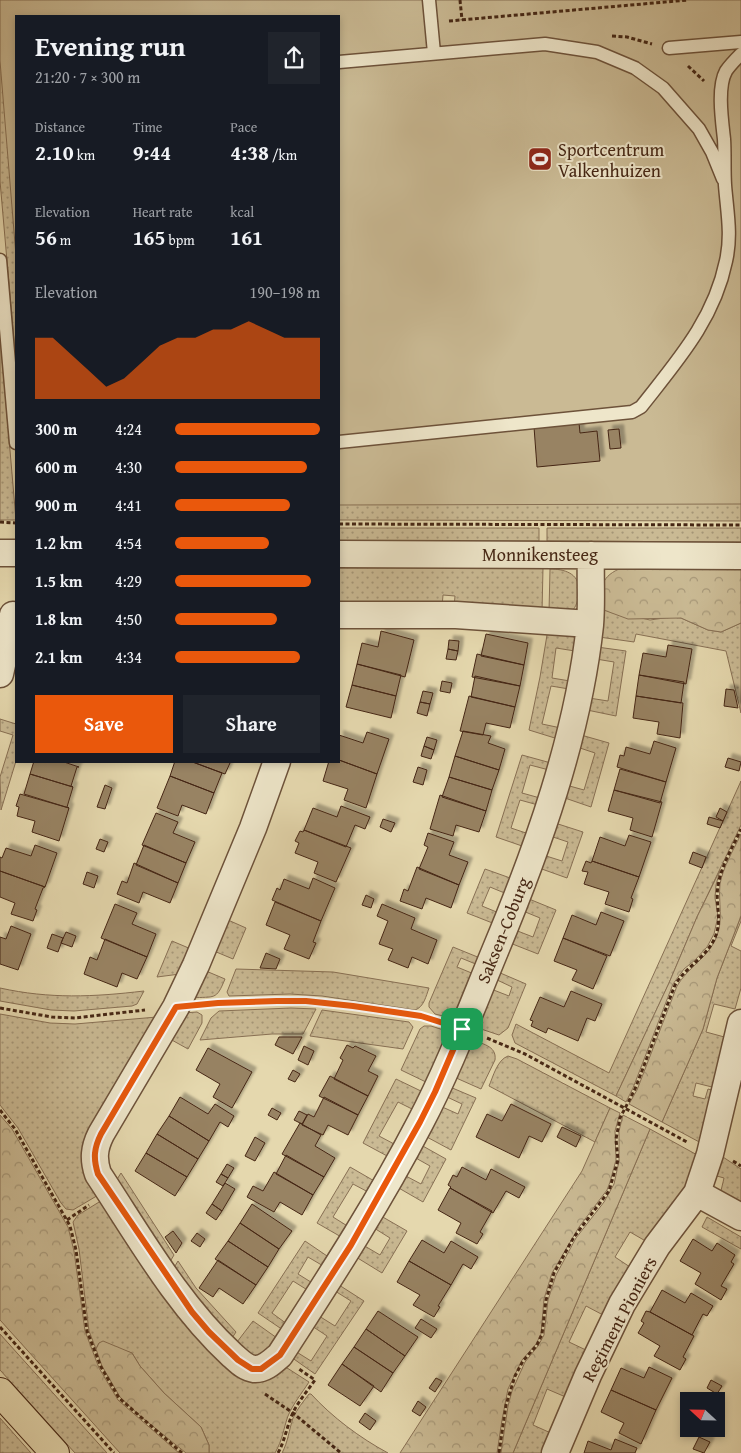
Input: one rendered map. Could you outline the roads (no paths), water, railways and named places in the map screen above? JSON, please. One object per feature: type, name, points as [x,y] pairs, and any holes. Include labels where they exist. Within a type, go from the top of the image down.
[{"type":"main road","points":[[0,1392],[55,1453]]},
{"type":"street","points":[[0,553],[15,553]]},
{"type":"street","name":"Monnikensteeg","points":[[340,554],[741,556]]},
{"type":"street","name":"Saksen-Coburg","points":[[276,763],[253,828],[196,965],[176,1007],[94,1147],[94,1162],[98,1174],[192,1312],[209,1332],[238,1360],[252,1369],[270,1362],[351,1245],[392,1175],[435,1092],[521,888],[548,807],[580,688],[590,624],[590,555]]},
{"type":"street","points":[[0,674],[10,611]]},
{"type":"street","points":[[340,615],[456,615],[590,624]]},
{"type":"street","name":"Regiment Pioniers","points":[[555,1453],[588,1375],[622,1304],[657,1246],[697,1193],[710,1154],[741,1023]]},
{"type":"street","points":[[697,1193],[741,1217]]},
{"type":"lane","points":[[429,0],[434,53]]},
{"type":"lane","points":[[669,48],[741,42]]},
{"type":"lane","points":[[340,62],[546,44],[597,52],[615,58],[648,76],[663,88],[699,129],[712,152],[725,183]]},
{"type":"lane","points":[[340,442],[632,412],[641,407],[691,344],[705,322],[719,291],[727,258],[730,234],[720,97],[725,72],[741,54]]},
{"type":"lane","points":[[0,260],[15,432]]},
{"type":"place","name":"Sportcentrum Valkenhuizen","points":[[540,159]]}]
